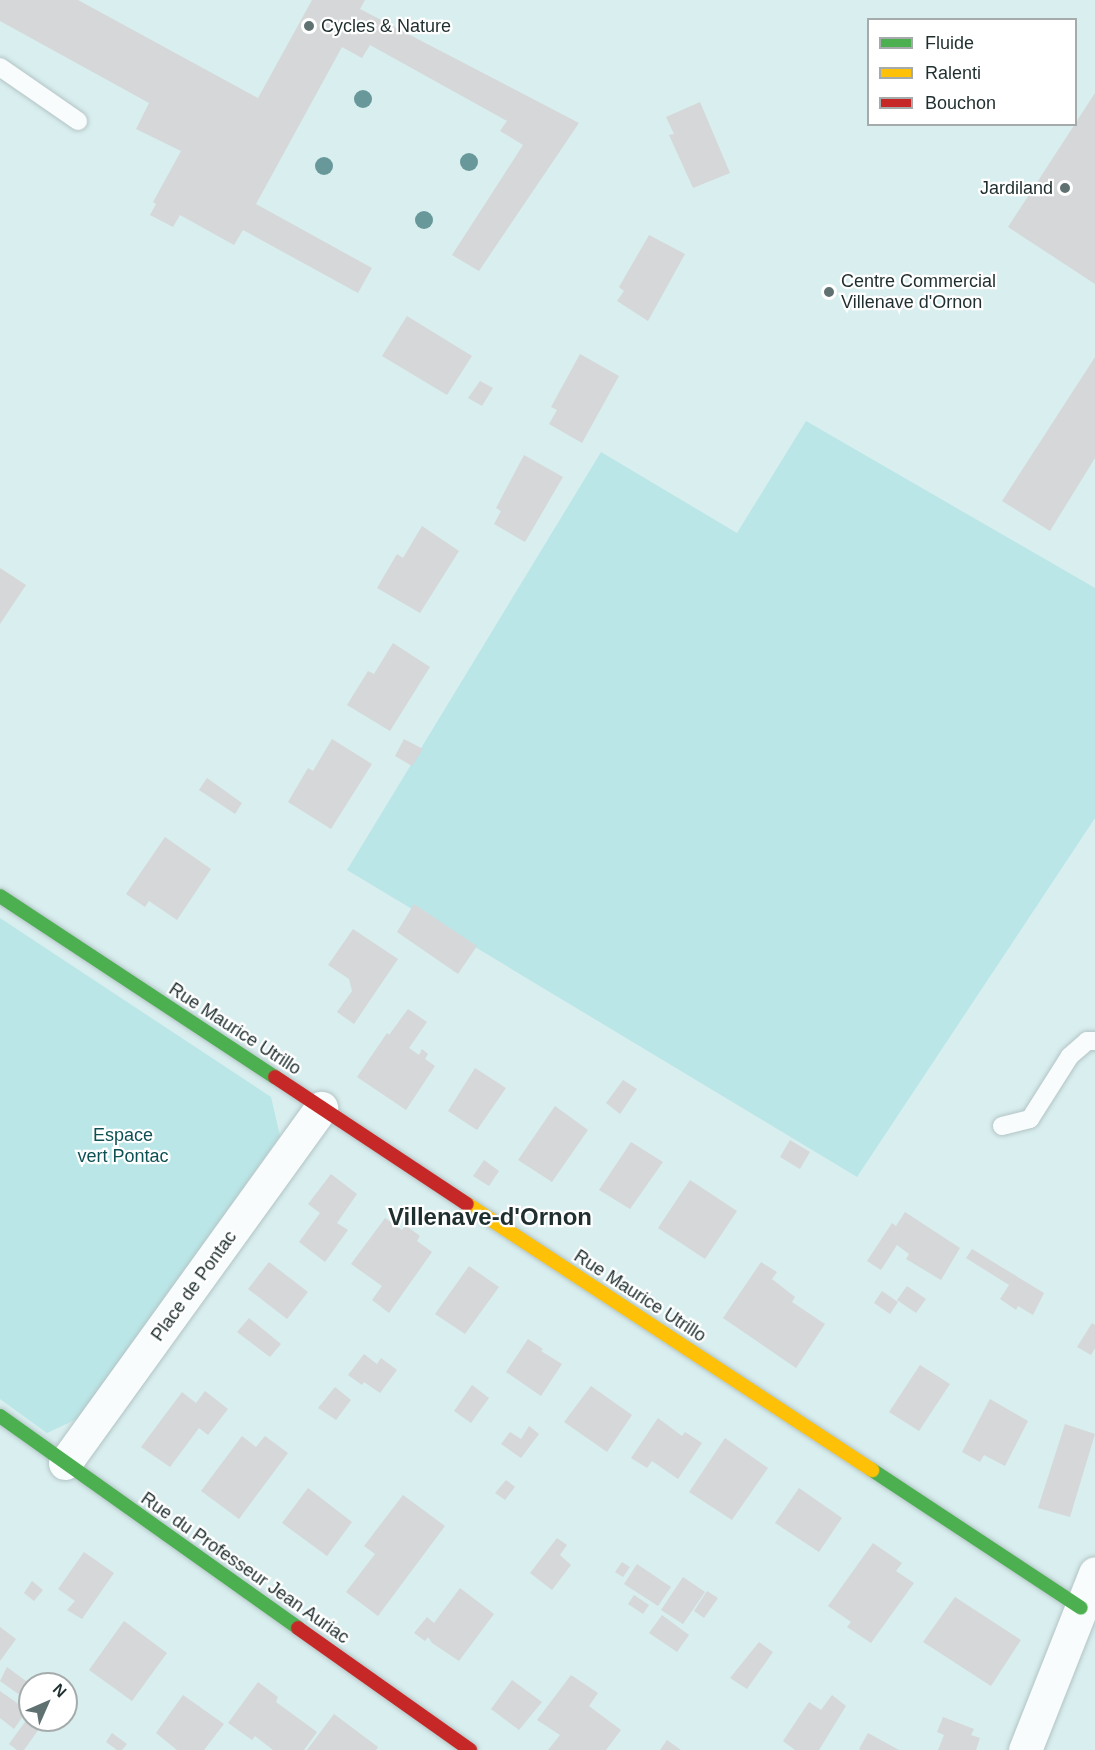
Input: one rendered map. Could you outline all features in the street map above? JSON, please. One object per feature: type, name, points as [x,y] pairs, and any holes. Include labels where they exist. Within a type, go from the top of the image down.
[{"type":"street","name":"Rue Maurice Utrillo","points":[[0,896],[1081,1608]]},
{"type":"street","name":"Place de Pontac","points":[[65,1463],[321,1107]]},
{"type":"street","name":"Rue du Professeur Jean Auriac","points":[[0,1416],[470,1750]]},
{"type":"street","points":[[1025,1750],[1095,1573]]},
{"type":"lane","points":[[0,68],[78,121]]},
{"type":"lane","points":[[1002,1126],[1030,1119],[1070,1056],[1088,1041],[1095,1041]]},
{"type":"green space","points":[[806,421],[1095,588],[1095,818],[857,1177],[347,870],[601,452],[737,533]]},
{"type":"green space","name":"Espace vert Pontac","points":[[0,918],[271,1097],[280,1136],[79,1418],[47,1433],[0,1399]]},
{"type":"building","points":[[0,0],[78,0],[258,98],[312,0],[365,0],[360,9],[579,123],[479,271],[452,255],[523,145],[500,131],[507,121],[370,45],[362,58],[342,47],[256,204],[372,268],[358,293],[243,230],[234,245],[180,215],[173,227],[150,215],[156,204],[153,202],[181,151],[136,129],[149,103],[0,21]]},
{"type":"building","name":"Jardiland","points":[[1095,93],[1095,284],[1008,227],[1074,126],[1077,126],[1077,121]]},
{"type":"building","points":[[700,102],[730,173],[693,188],[669,135],[674,134],[666,117]]},
{"type":"building","points":[[649,235],[685,254],[648,321],[617,301],[624,291],[619,287]]},
{"type":"building","points":[[407,316],[472,356],[447,395],[382,356]]},
{"type":"building","points":[[580,354],[619,376],[582,443],[549,424],[557,410],[551,407]]},
{"type":"building","points":[[1095,357],[1095,458],[1050,531],[1002,501]]},
{"type":"building","points":[[480,381],[493,388],[482,406],[468,398]]},
{"type":"building","points":[[524,455],[563,477],[525,542],[494,524],[501,511],[496,508]]},
{"type":"building","points":[[422,526],[459,551],[420,613],[377,588],[397,554],[403,558]]},
{"type":"building","points":[[0,568],[26,585],[0,624]]},
{"type":"building","points":[[393,643],[430,667],[390,731],[347,705],[368,671],[374,674]]},
{"type":"building","points":[[332,739],[372,764],[331,829],[288,802],[308,768],[313,771]]},
{"type":"building","points":[[404,739],[423,749],[412,766],[395,756]]},
{"type":"building","points":[[207,778],[242,803],[235,814],[199,790]]},
{"type":"building","points":[[165,837],[211,869],[177,920],[149,901],[145,907],[126,894]]},
{"type":"building","points":[[414,904],[477,946],[458,974],[397,932]]},
{"type":"building","points":[[353,929],[398,959],[354,1024],[337,1012],[352,991],[349,979],[328,965]]},
{"type":"building","points":[[408,1009],[427,1022],[409,1048],[419,1055],[422,1049],[428,1054],[425,1059],[435,1066],[406,1110],[357,1077],[387,1033],[389,1035]]},
{"type":"building","points":[[475,1068],[506,1088],[477,1130],[448,1111]]},
{"type":"building","points":[[623,1080],[637,1089],[620,1114],[606,1103]]},
{"type":"building","points":[[555,1106],[588,1130],[552,1182],[518,1160]]},
{"type":"building","points":[[790,1140],[810,1152],[800,1169],[780,1157]]},
{"type":"building","points":[[631,1142],[663,1162],[630,1209],[599,1190]]},
{"type":"building","points":[[484,1160],[499,1171],[489,1186],[473,1176]]},
{"type":"building","points":[[331,1174],[357,1194],[337,1223],[348,1230],[325,1262],[299,1242],[320,1213],[308,1204]]},
{"type":"building","points":[[690,1180],[737,1211],[705,1259],[658,1228]]},
{"type":"building","points":[[905,1212],[960,1248],[941,1280],[906,1259],[909,1254],[897,1245],[881,1270],[867,1261],[892,1223],[896,1226]]},
{"type":"building","points":[[385,1218],[402,1230],[405,1225],[420,1236],[417,1241],[432,1252],[389,1313],[372,1300],[382,1286],[351,1264]]},
{"type":"building","points":[[972,1249],[1044,1293],[1033,1315],[1018,1306],[1016,1310],[1000,1299],[1009,1285],[966,1258]]},
{"type":"building","points":[[269,1262],[308,1292],[287,1319],[248,1289]]},
{"type":"building","points":[[761,1262],[777,1272],[772,1279],[795,1297],[792,1302],[825,1324],[796,1368],[723,1318]]},
{"type":"building","points":[[469,1266],[499,1287],[465,1334],[435,1314]]},
{"type":"building","points":[[907,1286],[926,1299],[916,1313],[897,1300]]},
{"type":"building","points":[[882,1291],[898,1302],[890,1314],[874,1303]]},
{"type":"building","points":[[249,1318],[281,1344],[270,1357],[237,1332]]},
{"type":"building","points":[[1092,1323],[1095,1325],[1095,1348],[1091,1355],[1077,1347]]},
{"type":"building","points":[[528,1339],[543,1349],[541,1351],[562,1364],[541,1396],[506,1372]]},
{"type":"building","points":[[364,1354],[377,1364],[381,1358],[397,1370],[380,1393],[364,1382],[362,1385],[348,1375]]},
{"type":"building","points":[[920,1365],[950,1384],[919,1431],[889,1412]]},
{"type":"building","points":[[472,1385],[489,1398],[471,1423],[454,1411]]},
{"type":"building","points":[[591,1386],[632,1415],[607,1452],[564,1422]]},
{"type":"building","points":[[335,1387],[351,1400],[336,1420],[318,1408]]},
{"type":"building","points":[[205,1391],[228,1409],[208,1435],[199,1428],[170,1467],[141,1447],[182,1392],[196,1403]]},
{"type":"building","points":[[990,1399],[1028,1421],[1005,1466],[984,1455],[980,1462],[962,1452]]},
{"type":"building","points":[[658,1418],[682,1436],[685,1432],[702,1443],[678,1479],[652,1461],[647,1468],[631,1458]]},
{"type":"building","points":[[1065,1424],[1095,1434],[1070,1517],[1038,1508]]},
{"type":"building","points":[[529,1426],[539,1434],[521,1458],[501,1444],[510,1432],[521,1439]]},
{"type":"building","points":[[242,1436],[256,1447],[265,1436],[288,1453],[239,1519],[201,1491]]},
{"type":"building","points":[[725,1438],[768,1468],[732,1520],[689,1492]]},
{"type":"building","points":[[506,1480],[515,1487],[505,1500],[495,1493]]},
{"type":"building","points":[[308,1488],[352,1522],[327,1556],[282,1523]]},
{"type":"building","points":[[799,1488],[842,1518],[819,1552],[775,1523]]},
{"type":"building","points":[[403,1495],[445,1526],[378,1616],[346,1592],[375,1554],[364,1546]]},
{"type":"building","points":[[557,1538],[567,1545],[560,1555],[571,1565],[552,1590],[530,1573]]},
{"type":"building","points":[[873,1543],[902,1563],[896,1571],[914,1583],[871,1643],[847,1627],[851,1622],[828,1606]]},
{"type":"building","points":[[84,1552],[114,1573],[82,1619],[67,1610],[75,1601],[58,1589]]},
{"type":"building","points":[[622,1562],[630,1567],[623,1577],[615,1572]]},
{"type":"building","points":[[637,1564],[671,1587],[658,1606],[624,1584]]},
{"type":"building","points":[[683,1577],[705,1592],[683,1624],[661,1610]]},
{"type":"building","points":[[32,1581],[43,1590],[34,1601],[24,1593]]},
{"type":"building","points":[[460,1588],[494,1614],[459,1661],[432,1643],[428,1637],[425,1641],[414,1633],[427,1617],[434,1623]]},
{"type":"building","points":[[707,1591],[718,1598],[704,1618],[694,1611]]},
{"type":"building","points":[[634,1595],[649,1605],[643,1614],[628,1604]]},
{"type":"building","points":[[955,1597],[1021,1640],[991,1686],[923,1642]]},
{"type":"building","points":[[662,1615],[689,1635],[677,1652],[649,1633]]},
{"type":"building","points":[[124,1621],[167,1653],[132,1701],[89,1670]]},
{"type":"building","points":[[0,1627],[16,1639],[0,1661]]},
{"type":"building","points":[[759,1642],[773,1652],[747,1689],[730,1678]]},
{"type":"building","points":[[7,1667],[18,1675],[18,1694],[0,1681]]},
{"type":"building","points":[[571,1675],[598,1693],[589,1706],[621,1730],[606,1750],[548,1750],[560,1735],[537,1720]]},
{"type":"building","points":[[512,1680],[542,1702],[519,1730],[491,1709]]},
{"type":"building","points":[[258,1682],[278,1697],[276,1702],[317,1732],[304,1750],[273,1750],[255,1736],[252,1740],[228,1723]]},
{"type":"building","points":[[0,1691],[18,1704],[18,1723],[14,1729],[0,1718]]},
{"type":"building","points":[[183,1695],[224,1724],[204,1750],[177,1750],[156,1733]]},
{"type":"building","points":[[832,1695],[846,1706],[819,1750],[795,1750],[783,1741],[809,1702],[821,1710]]},
{"type":"building","points":[[334,1714],[378,1747],[376,1750],[307,1750]]},
{"type":"building","points":[[943,1717],[974,1729],[971,1735],[980,1738],[976,1750],[938,1750],[944,1735],[937,1732]]},
{"type":"building","points":[[18,1732],[37,1732],[24,1750],[17,1750],[9,1744]]},
{"type":"building","points":[[112,1733],[127,1744],[122,1750],[117,1750],[106,1742]]},
{"type":"building","points":[[868,1733],[899,1750],[859,1749]]},
{"type":"building","points":[[667,1740],[681,1750],[660,1750]]},
{"type":"traffic: fast","points":[[0,896],[275,1077]]},
{"type":"traffic: fast","points":[[0,1416],[298,1628]]},
{"type":"traffic: fast","points":[[872,1470],[1081,1608]]},
{"type":"traffic: slow","points":[[467,1204],[872,1470]]},
{"type":"traffic: jam","points":[[275,1077],[467,1204]]},
{"type":"traffic: jam","points":[[298,1628],[470,1750]]},
{"type":"place","name":"Cycles & Nature","points":[[309,26]]},
{"type":"place","name":"Jardiland","points":[[1065,188]]},
{"type":"place","name":"Centre Commercial Villenave d'Ornon","points":[[829,292]]},
{"type":"district","name":"Villenave-d'Ornon","points":[[490,1217]]}]
